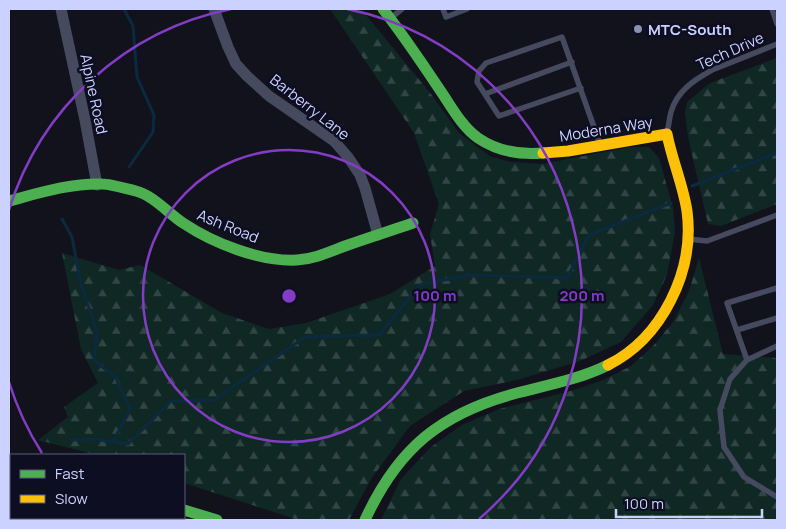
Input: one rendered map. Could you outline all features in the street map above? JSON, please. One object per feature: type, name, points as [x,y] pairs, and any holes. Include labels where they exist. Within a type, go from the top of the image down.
[{"type":"street","name":"Alpine Road","points":[[62,9],[85,120],[96,185]]},
{"type":"street","name":"Barberry Lane","points":[[214,9],[236,64],[269,96],[334,141],[348,157],[360,175],[378,235]]},
{"type":"street","name":"Moderna Way","points":[[365,520],[384,484],[404,457],[424,438],[449,420],[469,409],[493,400],[592,372],[631,351],[651,330],[671,300],[686,259],[688,239],[685,201],[670,152],[667,134],[565,151],[535,154],[524,154],[500,149],[479,138],[469,130],[383,9]]},
{"type":"street","name":"Ash Road","points":[[9,201],[78,185],[103,184],[138,192],[157,203],[183,223],[202,234],[227,244],[255,254],[296,260],[308,258],[413,223]]},
{"type":"street","points":[[185,510],[217,520]]},
{"type":"lane","points":[[391,18],[402,9]]},
{"type":"lane","points":[[443,9],[446,17],[467,9]]},
{"type":"lane","points":[[772,9],[777,24]]},
{"type":"lane","points":[[580,88],[499,116],[478,82],[479,71],[486,63],[562,36],[600,144]]},
{"type":"lane","name":"Tech Drive","points":[[667,134],[671,112],[687,86],[712,70],[777,44]]},
{"type":"lane","points":[[485,94],[572,62]]},
{"type":"lane","points":[[688,239],[708,241],[777,215]]},
{"type":"lane","points":[[747,360],[728,303],[777,288]]},
{"type":"lane","points":[[737,330],[777,318]]},
{"type":"lane","points":[[777,346],[747,360],[730,379],[720,410],[724,447],[744,477],[777,497]]},
{"type":"green space","points":[[330,9],[361,9],[431,94],[459,133],[491,157],[512,162],[542,164],[630,147],[649,147],[659,158],[673,208],[675,232],[667,275],[653,305],[621,342],[580,361],[517,380],[464,391],[410,426],[371,479],[349,520],[298,520],[185,483],[185,454],[93,454],[38,440],[68,417],[64,407],[98,383],[81,349],[62,253],[119,270],[140,265],[222,313],[269,329],[306,323],[390,294],[435,266],[430,234],[439,204],[414,133]]},
{"type":"green space","points":[[777,58],[777,204],[721,226],[708,224],[688,137],[685,113],[687,102],[710,83]]},
{"type":"green space","points":[[699,258],[723,354],[777,358],[777,520],[381,520],[401,479],[431,447],[462,425],[499,409],[574,390],[603,380],[631,366],[654,345],[673,322],[689,291]]},
{"type":"green space","points":[[10,471],[10,519],[185,518],[200,520],[9,520]]},
{"type":"waterway","points":[[124,9],[133,26],[137,77],[154,115],[153,132],[129,167]]},
{"type":"waterway","points":[[692,186],[777,153]]},
{"type":"waterway","points":[[71,440],[94,439],[128,444],[171,401],[214,400],[305,337],[379,335],[420,285],[468,275],[567,278],[589,235],[671,203]]},
{"type":"waterway","points":[[62,219],[72,237],[81,285],[97,332],[94,360],[116,378],[130,409],[113,442]]},
{"type":"railway","points":[[88,519],[94,520]]},
{"type":"railway","points":[[116,519],[121,520]]},
{"type":"traffic: fast","points":[[383,9],[457,116],[472,133],[485,142],[501,149],[517,153],[543,153]]},
{"type":"traffic: fast","points":[[9,201],[79,185],[102,184],[114,186],[143,193],[183,223],[208,238],[237,250],[283,260],[315,257],[413,223]]},
{"type":"traffic: fast","points":[[365,520],[392,473],[408,453],[444,423],[490,401],[575,378],[608,365]]},
{"type":"traffic: fast","points":[[185,510],[217,520]]},
{"type":"traffic: slow","points":[[543,153],[568,151],[667,134],[687,211],[686,257],[680,279],[671,300],[659,320],[644,338],[627,353],[608,365]]},
{"type":"place","name":"MTC-South","points":[[638,29]]}]
